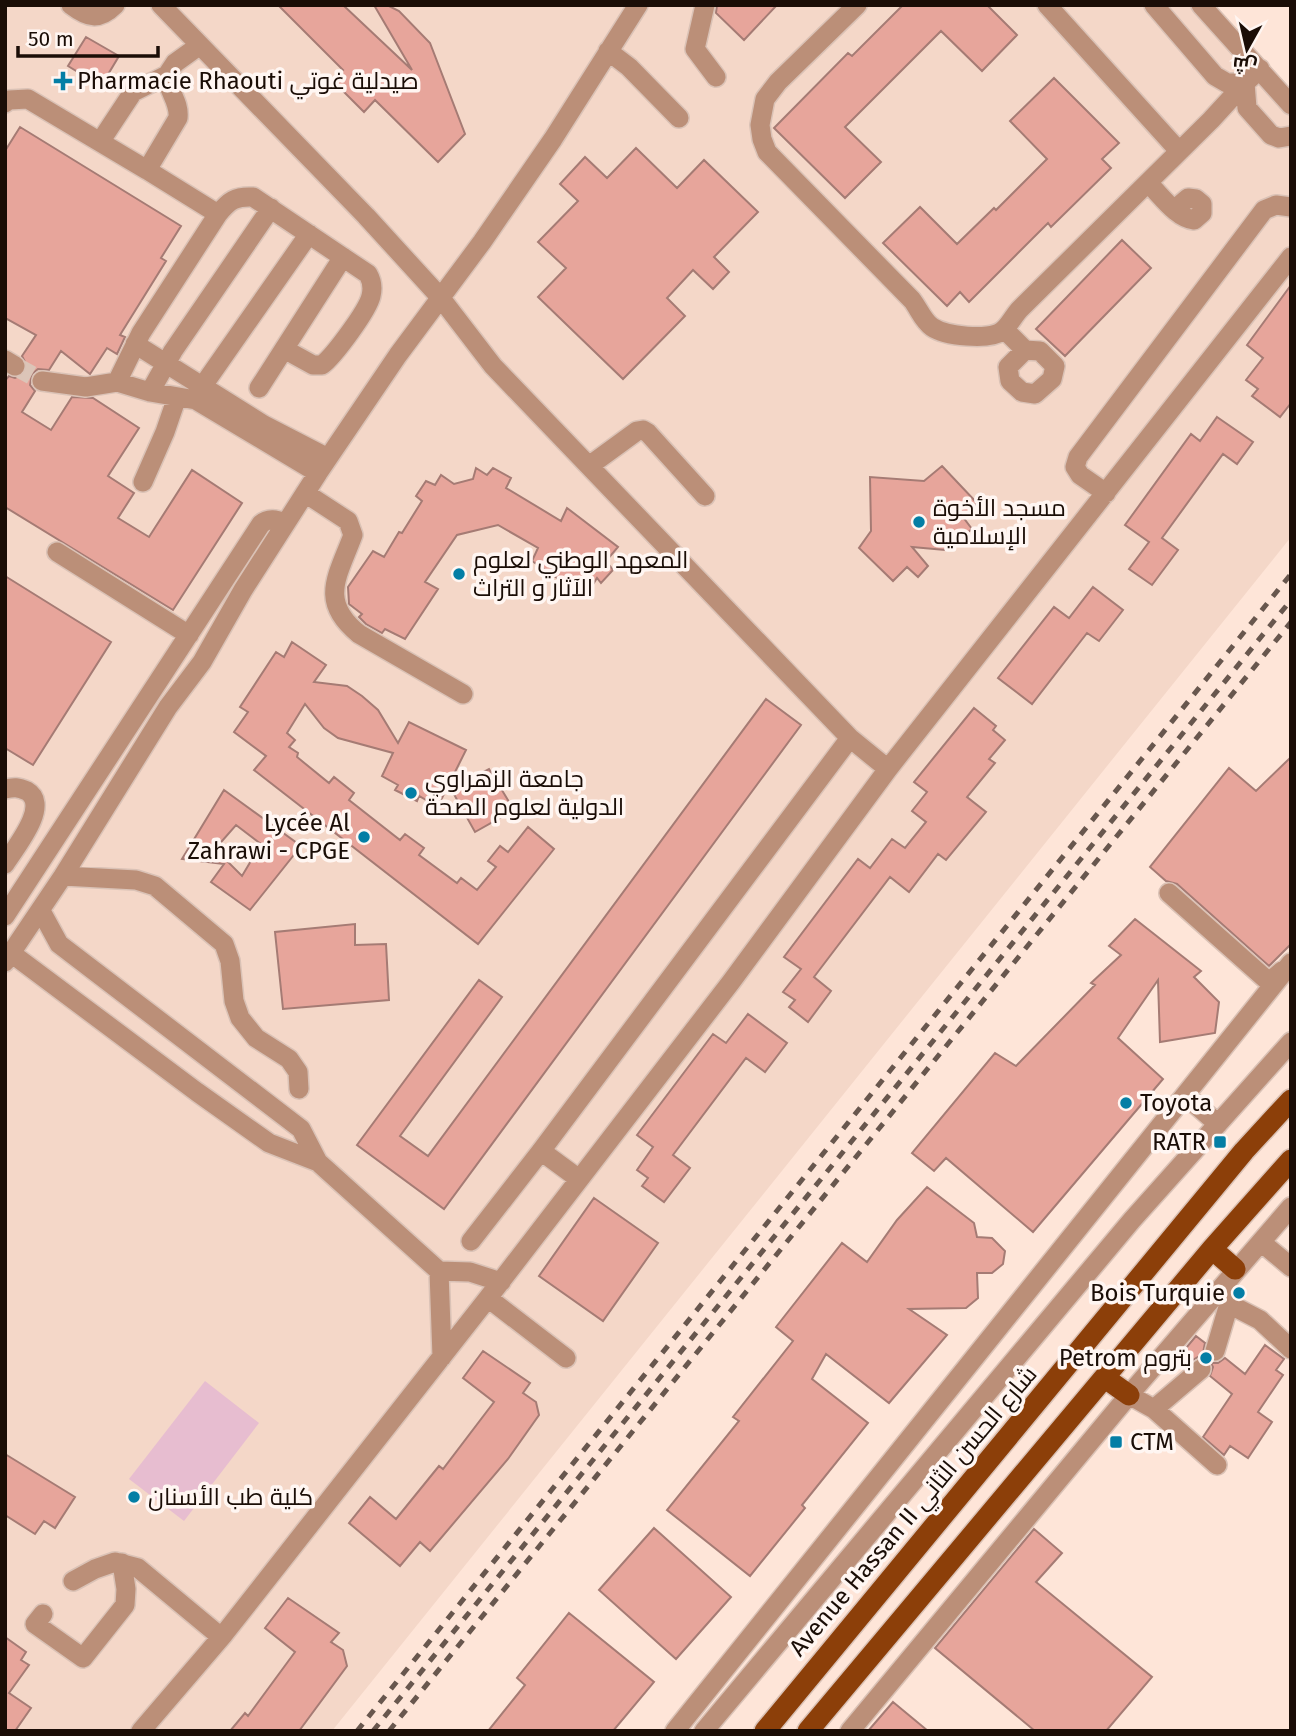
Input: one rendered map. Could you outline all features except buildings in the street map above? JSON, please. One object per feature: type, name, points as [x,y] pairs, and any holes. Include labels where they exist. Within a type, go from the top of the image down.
[{"type":"main road","name":"Avenue Hassan II شارع الحسن الثاني","points":[[765,1731],[1244,1152],[1291,1100]]},
{"type":"main road","points":[[808,1731],[1212,1249],[1291,1160]]},
{"type":"main road","points":[[1212,1249],[1236,1269]]},
{"type":"main road","points":[[1105,1378],[1129,1395]]},
{"type":"street","points":[[71,5],[93,17],[102,16],[115,5]]},
{"type":"street","points":[[162,5],[366,216],[440,298],[493,366],[850,738],[888,769]]},
{"type":"street","points":[[318,1162],[269,1143],[8,958],[41,911],[168,707],[202,662],[243,590],[305,493],[398,355],[482,242],[553,139],[638,5]]},
{"type":"street","points":[[705,5],[695,49],[716,77]]},
{"type":"street","points":[[857,5],[778,82],[765,99],[760,125],[762,139],[768,152],[912,300],[925,321],[932,328],[945,333],[982,336],[995,335],[1004,330],[1028,300],[1260,69]]},
{"type":"street","points":[[1047,5],[1179,151]]},
{"type":"street","points":[[1154,5],[1215,76],[1227,83],[1245,83]]},
{"type":"street","points":[[1201,5],[1291,105]]},
{"type":"street","points":[[100,142],[133,92],[167,75],[175,63],[200,46]]},
{"type":"street","points":[[608,51],[629,66],[679,118]]},
{"type":"street","points":[[147,170],[178,118],[179,109],[167,83],[167,75]]},
{"type":"street","points":[[1245,83],[1247,108],[1271,135],[1279,138],[1291,135]]},
{"type":"street","points":[[5,103],[9,100],[27,99],[218,214]]},
{"type":"street","points":[[1148,183],[1175,209]]},
{"type":"street","points":[[117,382],[135,344],[218,214],[228,202],[238,196],[253,197],[271,208],[368,274],[372,281],[371,298],[332,358],[322,365],[313,365],[284,349]]},
{"type":"street","points":[[1106,493],[1080,475],[1075,467],[1078,457],[1264,210],[1276,205],[1291,207]]},
{"type":"street","points":[[150,392],[166,362],[271,208]]},
{"type":"street","points":[[143,481],[165,432],[309,234]]},
{"type":"street","points":[[260,388],[343,257]]},
{"type":"street","points":[[141,1731],[221,1637],[442,1357],[731,982],[888,769],[1291,257]]},
{"type":"street","points":[[1004,330],[1025,350]]},
{"type":"street","points":[[135,344],[166,362],[192,395]]},
{"type":"street","points":[[42,381],[86,387],[117,382],[150,392],[192,395],[264,425],[323,466]]},
{"type":"street","points":[[589,466],[637,431],[643,430],[705,496]]},
{"type":"street","points":[[305,493],[348,521],[352,528],[353,536],[333,595],[350,627],[463,694]]},
{"type":"street","points":[[5,916],[261,524],[273,519],[286,523]]},
{"type":"street","points":[[57,552],[189,635]]},
{"type":"street","points":[[471,1241],[850,738]]},
{"type":"street","points":[[5,789],[17,787],[31,793],[37,806],[34,818],[5,864]]},
{"type":"street","points":[[63,876],[136,880],[155,886],[224,944],[230,961],[234,1001],[240,1018],[256,1038],[289,1059],[298,1072],[299,1089]]},
{"type":"street","points":[[675,1731],[1291,963],[1269,982],[1169,893]]},
{"type":"street","points":[[41,911],[59,944],[301,1129],[318,1162],[439,1271],[470,1272],[500,1282]]},
{"type":"street","points":[[704,1731],[1132,1220],[1291,1042]]},
{"type":"street","points":[[1185,1095],[1218,1124]]},
{"type":"street","points":[[541,1151],[579,1179]]},
{"type":"street","points":[[1215,1351],[1223,1297],[1236,1269],[1291,1206]]},
{"type":"street","points":[[1261,1242],[1291,1268]]},
{"type":"street","points":[[439,1271],[442,1357]]},
{"type":"street","points":[[1223,1297],[1260,1320],[1291,1349]]},
{"type":"street","points":[[850,1731],[1129,1395],[1223,1297]]},
{"type":"street","points":[[488,1298],[566,1358]]},
{"type":"street","points":[[1154,1409],[1201,1368]]},
{"type":"street","points":[[1129,1395],[1154,1409],[1217,1465]]},
{"type":"street","points":[[73,1581],[115,1562],[138,1568],[221,1637]]},
{"type":"street","points":[[43,1614],[35,1624],[83,1658],[125,1605],[126,1589],[122,1563]]},
{"type":"shaded area","points":[[5,5],[1191,5],[1291,112],[1291,537],[332,1731],[5,1731]]},
{"type":"shaded area","points":[[205,1381],[259,1423],[184,1521],[129,1479]]},
{"type":"tunnel","points":[[15,366],[42,381]]},
{"type":"railway","points":[[357,1731],[1291,574]]},
{"type":"railway","points":[[373,1731],[1291,600]]},
{"type":"railway","points":[[389,1731],[1291,622]]},
{"type":"place","name":"Pharmacie Rhaouti صيدلية غوتي","points":[[63,81]]},
{"type":"place","name":"مسجد الأخوة الإسلامية","points":[[919,522]]},
{"type":"place","name":"المعهد الوطني لعلوم الآثار و التراث","points":[[459,574]]},
{"type":"place","name":"جامعة الزهراوي الدولية لعلوم الصحة","points":[[411,793]]},
{"type":"place","name":"Lycée Al Zahrawi - CPGE","points":[[364,837]]},
{"type":"place","name":"Toyota","points":[[1126,1103]]},
{"type":"place","name":"RATR","points":[[1220,1142]]},
{"type":"place","name":"Bois Turquie","points":[[1239,1293]]},
{"type":"place","name":"Petrom بتروم","points":[[1206,1358]]},
{"type":"place","name":"CTM","points":[[1116,1442]]},
{"type":"place","name":"كلية طب الأسنان","points":[[134,1497]]}]
